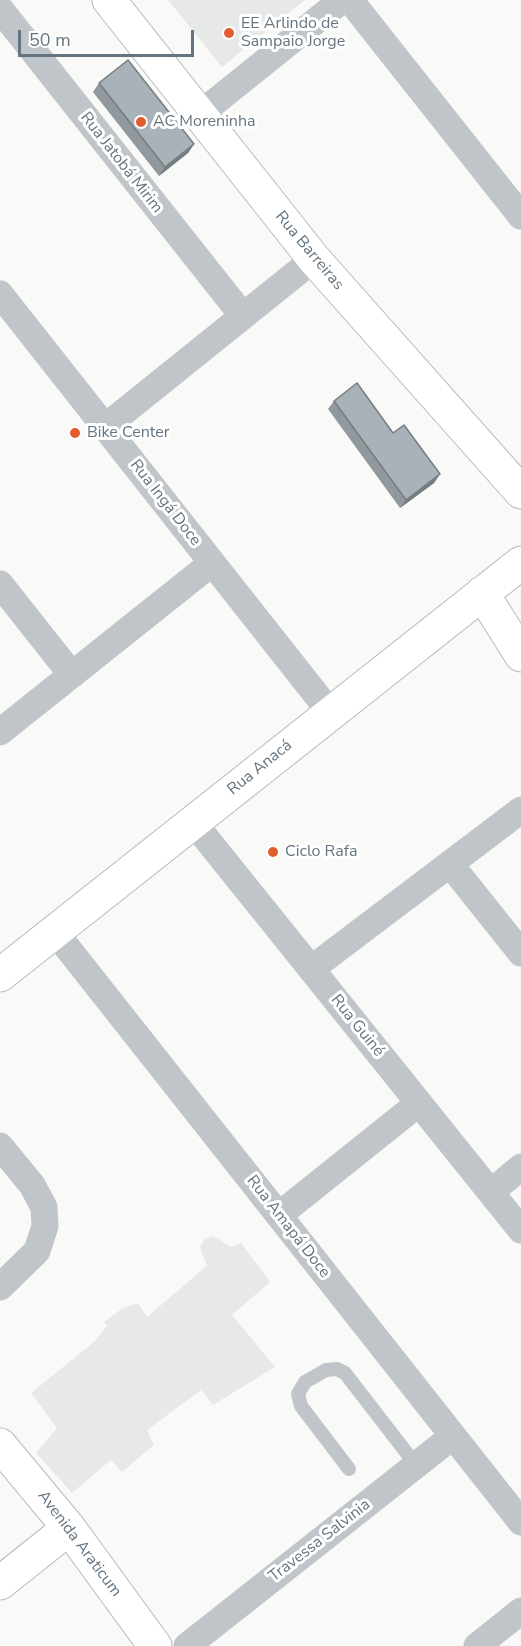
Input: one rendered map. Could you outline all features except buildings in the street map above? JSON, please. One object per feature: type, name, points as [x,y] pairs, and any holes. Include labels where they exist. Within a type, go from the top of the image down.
[{"type":"street","name":"Rua Barreiras","points":[[109,0],[314,259],[521,492]]},
{"type":"street","points":[[200,114],[342,0]]},
{"type":"street","points":[[350,0],[521,216]]},
{"type":"street","name":"Rua Jatobá Mirim","points":[[0,9],[243,316]]},
{"type":"street","points":[[105,427],[314,259]]},
{"type":"street","name":"Rua Ingá Doce","points":[[0,294],[330,712]]},
{"type":"street","name":"Rua Anacá","points":[[0,975],[521,562]]},
{"type":"street","points":[[0,732],[212,563]]},
{"type":"street","points":[[0,584],[72,675]]},
{"type":"street","points":[[482,593],[521,655]]},
{"type":"street","points":[[311,969],[521,810]]},
{"type":"street","name":"Rua Guiné","points":[[193,822],[521,1230]]},
{"type":"street","points":[[450,864],[521,953]]},
{"type":"street","name":"Rua Amapá Doce","points":[[55,932],[521,1522]]},
{"type":"street","points":[[279,1215],[419,1103]]},
{"type":"street","points":[[0,1146],[32,1185],[44,1207],[45,1226],[37,1251],[0,1287]]},
{"type":"street","points":[[491,1192],[521,1167]]},
{"type":"street","name":"Travessa Salvinia","points":[[187,1646],[453,1436]]},
{"type":"street","name":"Avenida Araticum","points":[[0,1445],[69,1528],[155,1646]]},
{"type":"street","points":[[0,1583],[69,1528]]},
{"type":"street","points":[[477,1646],[521,1611]]},
{"type":"lane","points":[[349,1469],[301,1406],[298,1394],[305,1382],[326,1370],[337,1369],[345,1373],[416,1465]]},
{"type":"shaded area","name":"EE Arlindo de Sampaio Jorge","points":[[168,0],[305,0],[222,67]]},
{"type":"shaded area","points":[[213,1236],[232,1247],[241,1243],[270,1282],[232,1315],[275,1367],[213,1405],[201,1390],[147,1430],[154,1445],[122,1472],[111,1460],[72,1493],[36,1453],[57,1428],[31,1393],[94,1342],[107,1326],[104,1322],[123,1308],[138,1303],[147,1317],[207,1266],[200,1247],[204,1240]]},
{"type":"place","name":"EE Arlindo de Sampaio Jorge","points":[[229,33]]},
{"type":"place","name":"AC Moreninha","points":[[141,122]]},
{"type":"place","name":"Bike Center","points":[[75,433]]},
{"type":"place","name":"Ciclo Rafa","points":[[273,852]]}]
